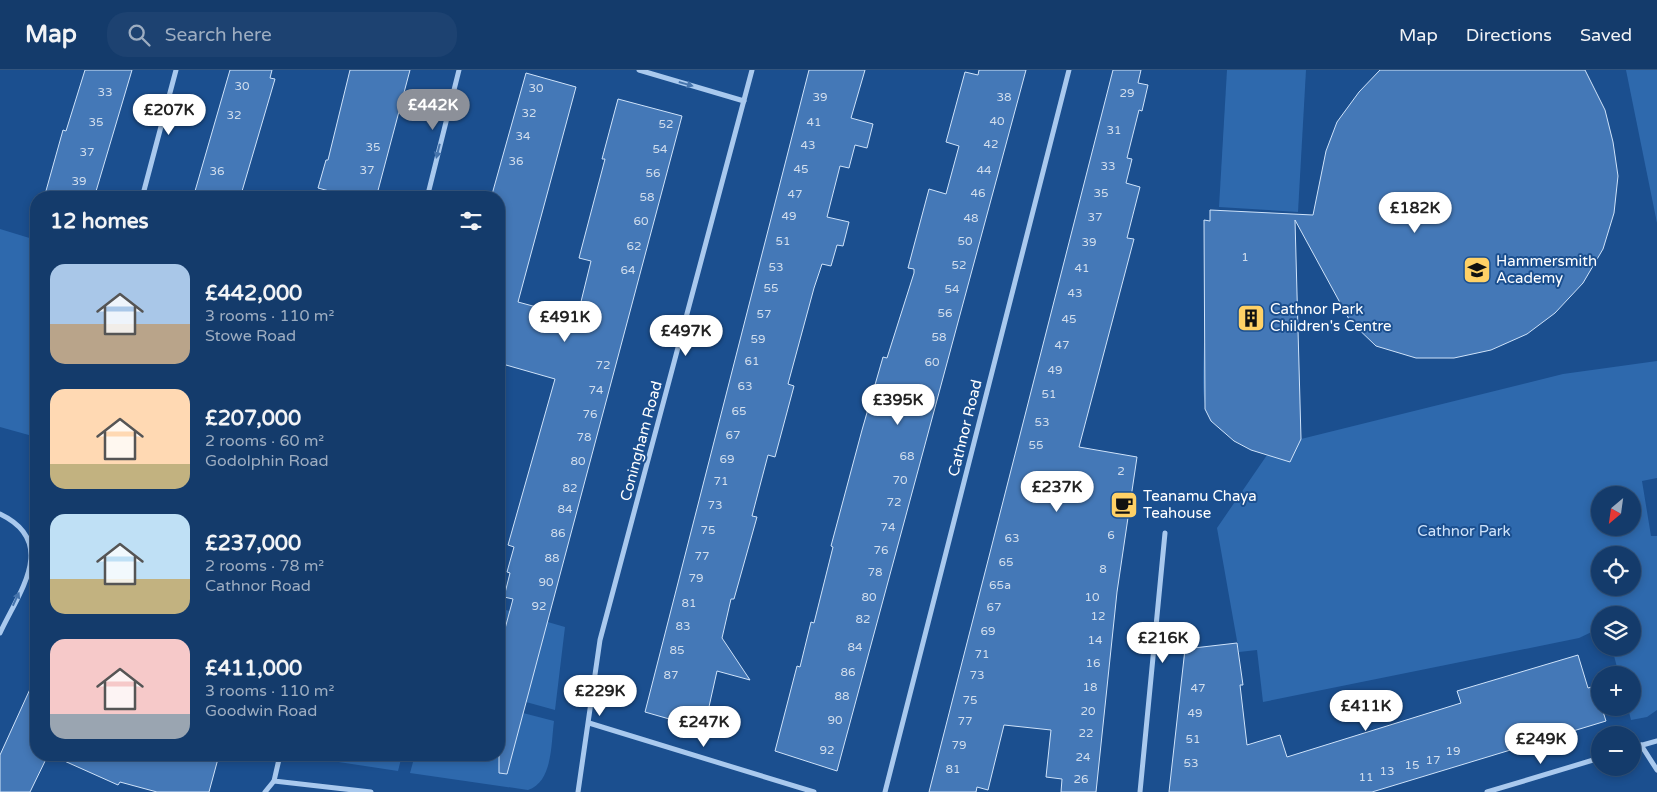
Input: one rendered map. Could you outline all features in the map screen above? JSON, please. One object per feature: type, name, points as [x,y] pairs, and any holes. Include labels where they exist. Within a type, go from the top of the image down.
[{"type":"street","points":[[144,191],[176,70]]},
{"type":"street","points":[[429,191],[458,70]]},
{"type":"street","points":[[639,70],[744,101]]},
{"type":"street","name":"Coningham Road","points":[[578,792],[600,640],[752,70]]},
{"type":"street","name":"Cathnor Road","points":[[885,792],[1069,70]]},
{"type":"street","points":[[0,514],[16,522],[30,542]]},
{"type":"street","points":[[1140,792],[1165,534]]},
{"type":"street","points":[[0,633],[30,568]]},
{"type":"street","points":[[589,722],[814,792]]},
{"type":"street","points":[[1657,741],[1641,745],[1657,770]]},
{"type":"street","points":[[265,792],[274,781],[279,761]]},
{"type":"street","points":[[1487,792],[1591,761]]},
{"type":"street","points":[[274,781],[371,792]]},
{"type":"green space","points":[[1227,70],[1306,70],[1298,212],[1219,207]]},
{"type":"green space","points":[[1626,70],[1657,70],[1657,223]]},
{"type":"green space","points":[[0,229],[30,238],[30,435],[0,427]]},
{"type":"green space","name":"Cathnor Park","points":[[1272,342],[1301,439],[1563,374],[1657,361],[1657,478],[1642,481],[1651,536],[1657,536],[1657,710],[1647,717],[1631,720],[1630,716],[1641,716],[1641,666],[1617,666],[1614,656],[1641,656],[1641,606],[1591,606],[1591,632],[1579,638],[1263,702],[1257,650],[1239,652],[1217,528],[1267,455],[1227,435],[1216,425],[1208,414],[1203,386],[1204,343]]},
{"type":"green space","points":[[505,610],[565,627],[555,710],[526,702],[537,660],[533,658],[534,655],[505,648]]},
{"type":"green space","points":[[523,713],[554,721],[551,750],[546,770],[536,786],[528,790],[410,773],[413,761],[505,761],[506,754]]},
{"type":"green space","points":[[332,761],[400,761],[398,771]]},
{"type":"building","points":[[85,70],[132,70],[96,191],[46,191],[63,130],[66,131]]},
{"type":"building","points":[[230,70],[272,70],[270,78],[275,79],[242,191],[195,191]]},
{"type":"building","points":[[350,70],[410,70],[378,191],[329,191],[318,188],[326,160],[328,160]]},
{"type":"building","points":[[809,70],[865,70],[851,118],[873,124],[867,148],[855,145],[849,168],[840,166],[827,217],[849,222],[843,246],[837,245],[831,266],[822,264],[814,288],[788,384],[794,386],[775,457],[768,455],[752,516],[757,517],[734,599],[731,599],[722,638],[750,680],[717,671],[704,729],[645,712]]},
{"type":"building","points":[[979,70],[1026,70],[837,771],[775,751],[797,666],[800,667],[811,622],[814,623],[833,547],[831,546],[883,357],[887,358],[914,273],[914,269],[908,268],[929,189],[946,194],[959,146],[946,142],[965,72],[978,75]]},
{"type":"building","points":[[1113,70],[1141,70],[1138,83],[1148,85],[1142,111],[1139,110],[1127,158],[1132,159],[1126,183],[1140,187],[1127,238],[1134,239],[1079,447],[1137,457],[1117,592],[1096,792],[1061,792],[1062,779],[1046,777],[1051,730],[1004,725],[988,790],[977,787],[976,792],[929,792]]},
{"type":"building","points":[[1380,70],[1585,70],[1605,110],[1613,142],[1618,176],[1614,213],[1603,249],[1583,283],[1555,313],[1527,334],[1491,350],[1454,358],[1416,358],[1376,346],[1350,321],[1295,220],[1301,439],[1290,462],[1251,450],[1234,441],[1211,421],[1205,409],[1204,220],[1210,221],[1210,210],[1313,215],[1326,151],[1337,122],[1359,92]]},
{"type":"building","points":[[526,73],[576,87],[518,302],[577,318],[591,261],[579,258],[605,159],[602,159],[618,99],[682,116],[507,774],[499,773],[499,761],[505,761],[505,629],[513,599],[505,597],[510,573],[507,572],[514,547],[508,545],[555,379],[505,365],[505,191],[493,191]]},
{"type":"building","points":[[1237,643],[1243,685],[1240,685],[1247,745],[1280,735],[1287,757],[1461,703],[1457,691],[1578,655],[1588,688],[1591,687],[1591,716],[1604,716],[1606,721],[1372,792],[1169,792],[1185,649]]},
{"type":"building","points":[[30,689],[30,761],[45,761],[30,792],[0,792],[0,755]]},
{"type":"building","points":[[64,761],[217,761],[209,792],[157,792],[120,782],[118,785]]},
{"type":"place","name":"Hammersmith Academy","points":[[1477,270]]},
{"type":"place","name":"Cathnor Park Children's Centre","points":[[1251,318]]},
{"type":"place","name":"Teanamu Chaya Teahouse","points":[[1124,505]]}]
